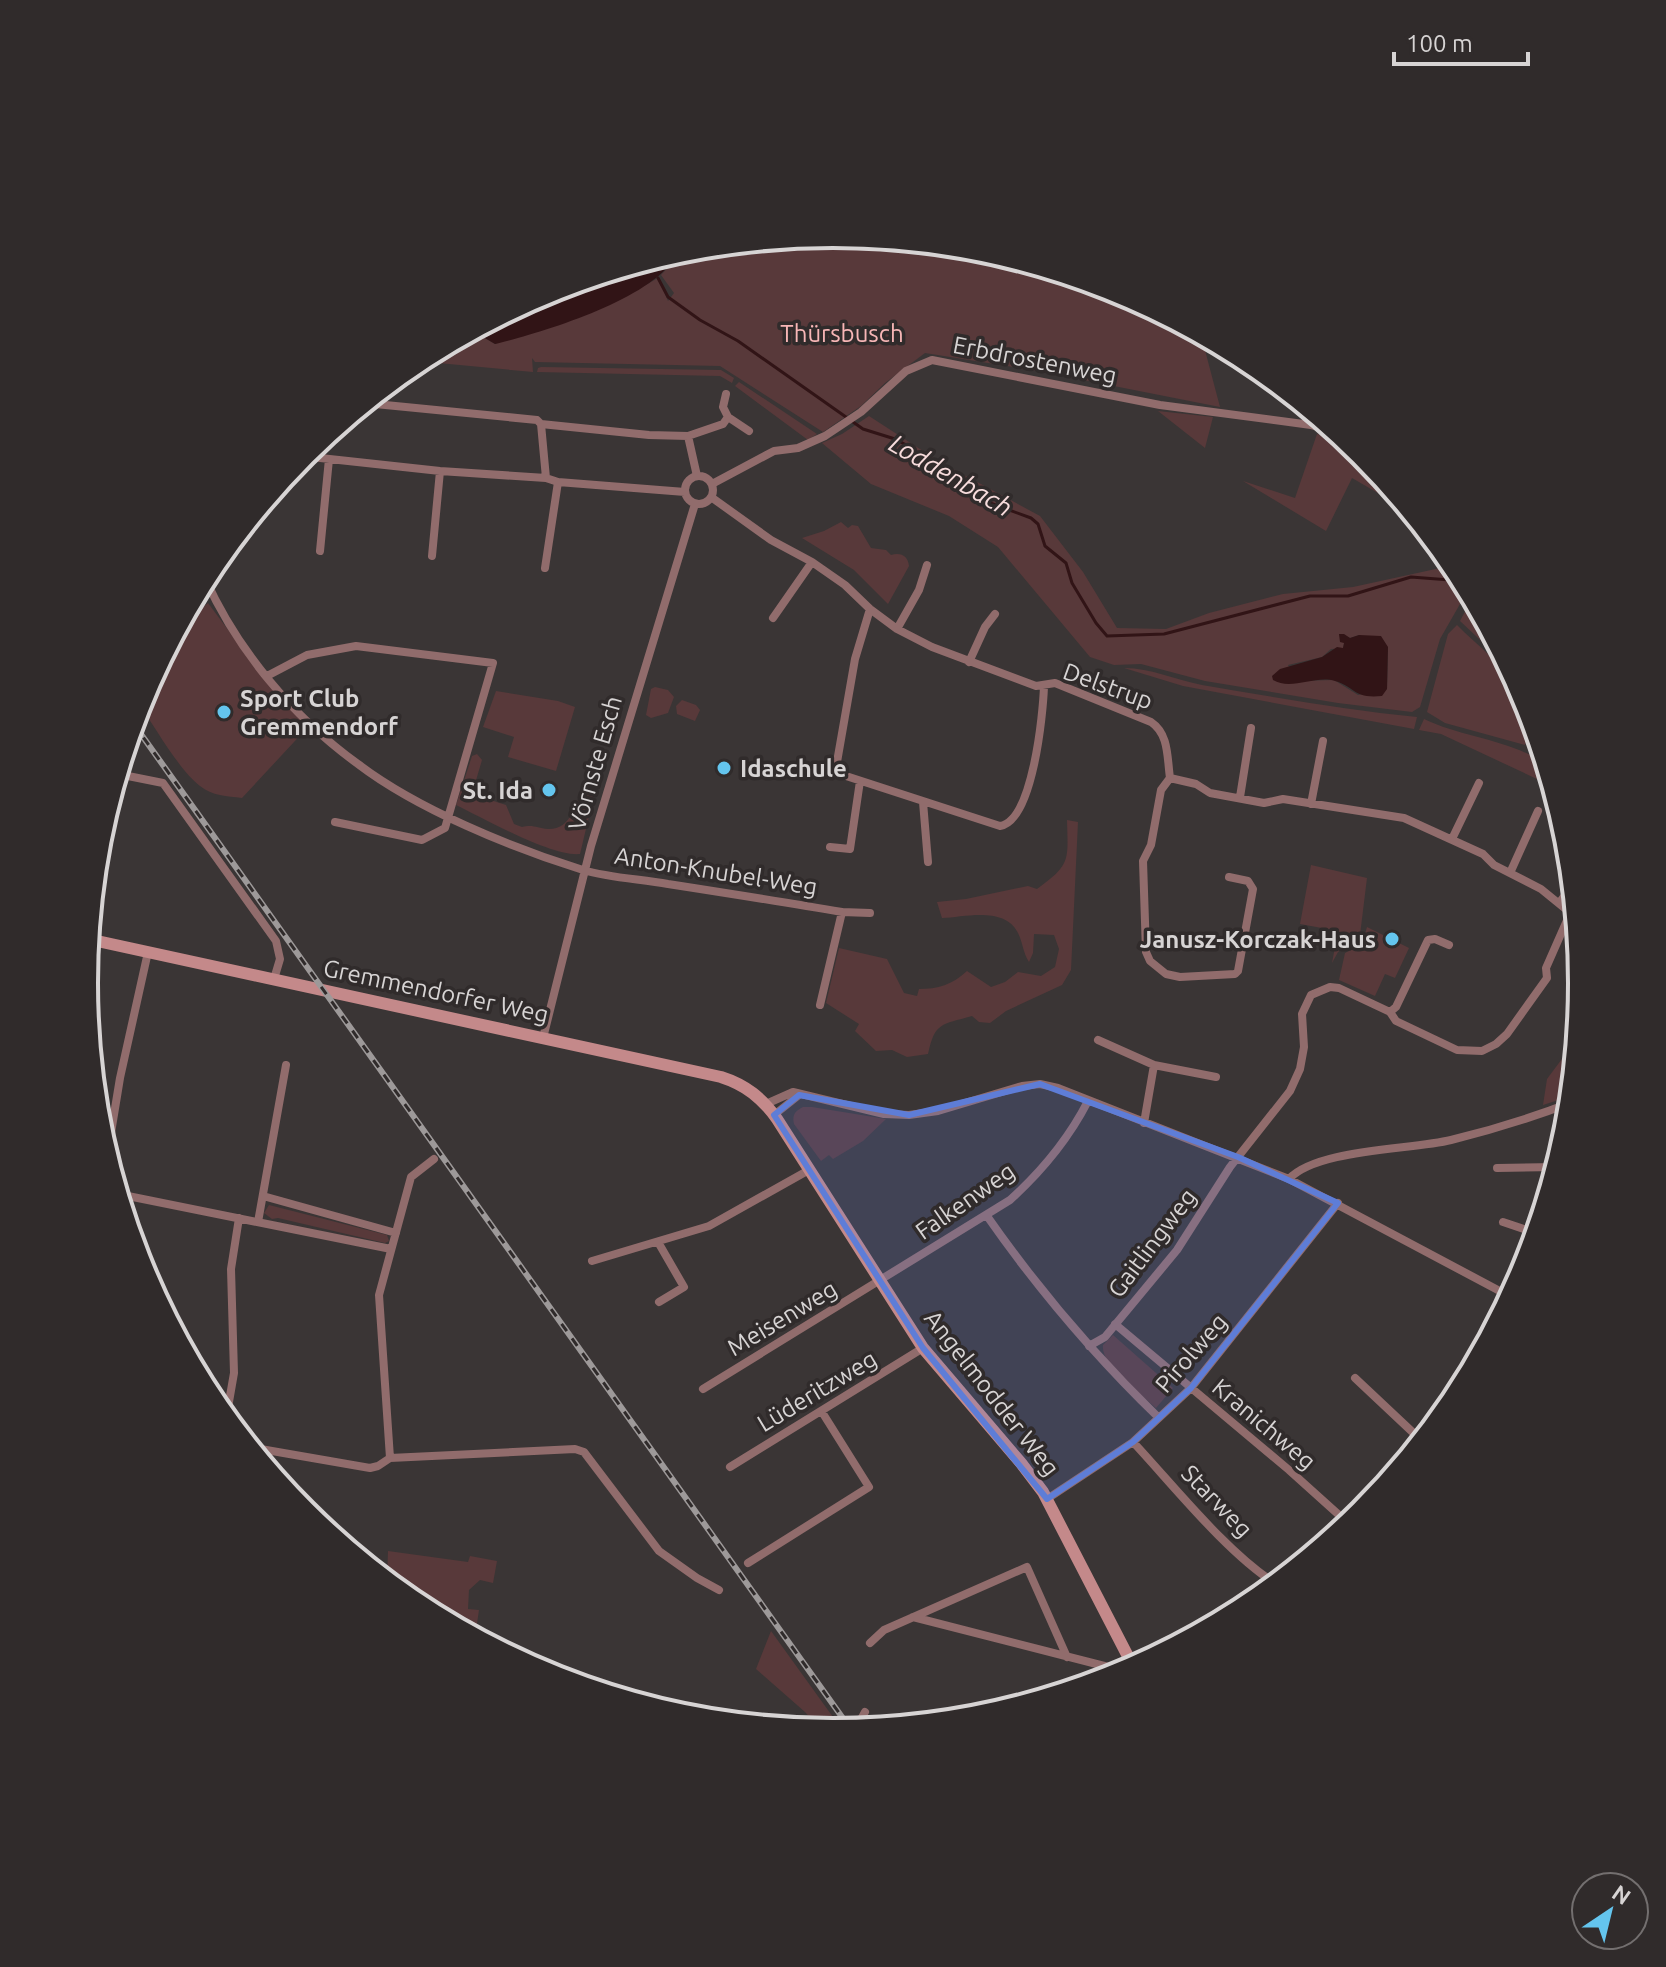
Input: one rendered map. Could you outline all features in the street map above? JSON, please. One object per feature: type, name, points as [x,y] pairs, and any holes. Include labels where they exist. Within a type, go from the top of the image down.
[{"type":"street","name":"Erbdrostenweg","points":[[712,484],[774,451],[798,448],[825,436],[861,412],[906,371],[932,360],[1160,405],[1311,425]]},
{"type":"street","points":[[726,394],[723,407],[728,417],[749,431]]},
{"type":"street","points":[[380,405],[649,435],[688,436],[723,424],[728,417]]},
{"type":"street","points":[[541,424],[546,478]]},
{"type":"street","points":[[688,436],[697,476]]},
{"type":"street","points":[[320,458],[685,492]]},
{"type":"street","points":[[320,551],[329,459]]},
{"type":"street","points":[[432,556],[440,471]]},
{"type":"street","points":[[697,476],[703,476],[712,484],[711,497],[707,502],[695,504],[687,497],[688,482],[697,476]]},
{"type":"street","points":[[545,568],[558,482]]},
{"type":"street","name":"Delstrup","points":[[711,497],[771,540],[812,562],[845,585],[897,629],[932,647],[1036,686],[1055,683],[1151,722],[1160,728],[1165,737],[1170,778]]},
{"type":"street","name":"Vörnste Esch","points":[[543,1038],[643,667],[695,504]]},
{"type":"street","points":[[773,618],[812,562]]},
{"type":"street","points":[[897,629],[919,590],[927,565]]},
{"type":"street","name":"Anton-Knubel-Weg","points":[[212,591],[233,630],[267,676],[312,727],[359,765],[406,794],[494,836],[586,870],[842,912],[870,913]]},
{"type":"street","points":[[870,609],[855,659],[837,762],[839,770],[860,781],[1000,826],[1009,825],[1026,792],[1038,746],[1044,686]]},
{"type":"street","points":[[969,662],[985,627],[995,614]]},
{"type":"street","points":[[267,676],[307,655],[356,646],[493,663],[445,828],[422,840],[335,822]]},
{"type":"street","points":[[1240,797],[1251,728]]},
{"type":"street","points":[[1311,804],[1323,741]]},
{"type":"street","points":[[128,776],[163,783],[276,941],[280,959],[274,979]]},
{"type":"street","points":[[1229,877],[1248,881],[1253,889],[1238,971],[1235,974],[1180,977],[1157,968],[1150,961],[1144,945],[1143,861],[1151,845],[1161,790],[1170,778],[1196,784],[1210,793],[1264,803],[1283,799],[1404,818],[1483,854],[1494,865],[1541,889],[1564,906]]},
{"type":"street","points":[[830,847],[850,849],[860,781]]},
{"type":"street","points":[[1452,839],[1479,783]]},
{"type":"street","points":[[923,802],[928,862]]},
{"type":"street","points":[[1510,873],[1538,811]]},
{"type":"street","points":[[1560,902],[1563,898]]},
{"type":"street","name":"Anton-Knubel-Weg","points":[[820,1005],[842,912]]},
{"type":"street","points":[[1449,945],[1435,939],[1428,940],[1396,1007],[1390,1012],[1396,1021],[1457,1050],[1482,1051],[1507,1034],[1547,978],[1546,968],[1565,925]]},
{"type":"street","name":"Gremmendorfer Weg","points":[[100,942],[721,1077],[744,1087],[770,1109]]},
{"type":"street","points":[[112,1127],[148,952]]},
{"type":"street","name":"Gaitlingweg","points":[[1089,1346],[1105,1337],[1177,1250],[1238,1157],[1284,1100],[1300,1069],[1304,1047],[1302,1014],[1311,995],[1330,987],[1339,988],[1390,1012]]},
{"type":"street","points":[[1098,1040],[1154,1065],[1216,1077]]},
{"type":"street","points":[[258,1222],[286,1065]]},
{"type":"street","points":[[1144,1123],[1154,1065]]},
{"type":"street","points":[[770,1109],[787,1093],[811,1095],[884,1114],[909,1115],[938,1111],[1022,1086],[1040,1084],[1058,1088],[1289,1179],[1500,1291]]},
{"type":"street","name":"Falkenweg","points":[[880,1282],[1010,1200],[1044,1167],[1074,1127],[1088,1101]]},
{"type":"street","points":[[1289,1179],[1297,1171],[1342,1156],[1448,1141],[1557,1108]]},
{"type":"street","name":"Angelmodder Weg","points":[[770,1109],[923,1348],[1021,1463],[1047,1499],[1127,1657]]},
{"type":"street","points":[[390,1458],[379,1295],[411,1177],[434,1159]]},
{"type":"street","points":[[1497,1168],[1545,1167]]},
{"type":"street","points":[[592,1261],[709,1226],[809,1170]]},
{"type":"street","points":[[130,1196],[391,1249]]},
{"type":"street","points":[[263,1196],[396,1233]]},
{"type":"street","name":"Pirolweg","points":[[1047,1499],[1133,1442],[1191,1388],[1338,1203]]},
{"type":"street","points":[[987,1216],[1026,1271],[1089,1346],[1159,1418]]},
{"type":"street","points":[[229,1402],[234,1373],[231,1269],[239,1218]]},
{"type":"street","points":[[1503,1222],[1525,1229]]},
{"type":"street","points":[[658,1242],[684,1287],[659,1302]]},
{"type":"street","name":"Meisenweg","points":[[703,1389],[880,1282]]},
{"type":"street","name":"Kranichweg","points":[[1115,1324],[1339,1516]]},
{"type":"street","name":"Lüderitzweg","points":[[730,1467],[923,1348]]},
{"type":"street","points":[[1355,1378],[1414,1433]]},
{"type":"street","points":[[748,1563],[869,1487],[822,1412]]},
{"type":"street","name":"Starweg","points":[[1133,1442],[1218,1533],[1265,1578]]},
{"type":"street","points":[[265,1450],[370,1468],[390,1458],[575,1449],[584,1452],[659,1551],[719,1590]]},
{"type":"street","points":[[870,1643],[884,1630],[1027,1567],[1067,1657]]},
{"type":"street","points":[[913,1617],[1105,1666]]},
{"type":"street","points":[[862,1717],[865,1712]]},
{"type":"highlighted area","points":[[1040,1084],[1238,1157],[1338,1203],[1191,1388],[1133,1442],[1047,1499],[923,1348],[774,1115],[799,1095],[909,1115]]},
{"type":"green space","name":"Thürsbusch","points":[[833,248],[929,255],[1023,274],[1114,304],[1205,350],[1220,407],[1038,371],[925,353],[885,383],[861,406],[823,432],[720,366],[535,362],[532,358],[533,372],[440,363],[484,337],[495,344],[621,299],[658,278],[668,301],[674,293],[661,275],[667,268],[737,255]]},
{"type":"green space","points":[[541,367],[721,370],[734,378],[732,383],[720,376],[537,372]]},
{"type":"green space","points":[[739,382],[817,434],[808,440],[735,386]]},
{"type":"green space","points":[[1158,411],[1213,417],[1205,448]]},
{"type":"green space","points":[[869,416],[940,462],[1040,516],[1083,572],[1117,628],[1166,629],[1209,613],[1283,594],[1353,587],[1439,568],[1461,602],[1440,639],[1420,707],[1412,712],[1205,681],[1141,664],[1114,665],[1090,657],[998,547],[949,516],[871,484],[822,443]],"holes":[[[1359,635],[1388,647],[1387,689],[1358,695],[1334,680],[1296,681],[1288,665],[1322,657],[1331,649],[1343,648],[1346,636]]]},
{"type":"green space","points":[[1317,434],[1323,435],[1383,496],[1352,478],[1326,531],[1243,481],[1295,498]]},
{"type":"green space","points":[[841,522],[848,528],[858,526],[871,548],[906,557],[909,566],[888,604],[854,570],[802,538]]},
{"type":"green space","name":"Sport Club Gremmendorf","points":[[208,603],[264,678],[307,728],[242,798],[220,795],[200,786],[176,759],[148,718],[174,658],[200,609]]},
{"type":"green space","points":[[1466,610],[1485,644],[1460,621]]},
{"type":"green space","points":[[1457,625],[1492,659],[1512,702],[1527,741],[1525,745],[1445,723],[1427,712],[1448,634]]},
{"type":"green space","points":[[1124,668],[1202,685],[1417,717],[1414,729],[1183,686]]},
{"type":"green space","points":[[651,689],[668,690],[674,697],[668,713],[651,718],[646,715]]},
{"type":"green space","points":[[496,691],[558,701],[575,707],[556,771],[508,757],[514,737],[483,727]]},
{"type":"green space","points":[[682,700],[696,705],[700,710],[695,721],[677,714],[676,706]]},
{"type":"green space","points":[[1424,719],[1517,749],[1532,757],[1539,780],[1441,734],[1419,730]]},
{"type":"green space","points":[[477,754],[482,760],[472,794],[506,805],[514,824],[522,827],[548,829],[562,826],[571,816],[582,790],[595,791],[580,854],[536,844],[456,805],[472,756]]},
{"type":"green space","points":[[1067,820],[1078,822],[1071,970],[1062,985],[1006,1011],[990,1023],[979,1022],[972,1016],[941,1026],[933,1036],[928,1054],[907,1057],[892,1050],[876,1051],[855,1031],[859,1024],[826,1003],[839,948],[887,959],[904,993],[917,996],[919,989],[944,985],[967,971],[991,987],[1005,982],[1018,972],[1041,976],[1055,967],[1059,949],[1054,935],[1034,934],[1029,962],[1018,933],[1004,919],[984,915],[942,918],[937,902],[1028,886],[1037,889],[1062,867],[1068,845]]},
{"type":"green space","points":[[1311,865],[1367,878],[1360,935],[1338,952],[1332,963],[1338,931],[1300,924]]},
{"type":"green space","points":[[1367,927],[1409,948],[1395,978],[1385,974],[1375,996],[1339,980],[1345,953],[1362,944]]},
{"type":"green space","points":[[1564,1056],[1558,1100],[1543,1105],[1547,1079]]},
{"type":"green space","points":[[803,1107],[886,1119],[863,1141],[833,1159],[829,1155],[821,1161],[794,1124],[795,1114]]},
{"type":"green space","points":[[269,1205],[387,1235],[389,1241],[385,1243],[272,1219],[264,1213]]},
{"type":"green space","points":[[1113,1335],[1173,1388],[1156,1408],[1108,1361],[1103,1345]]},
{"type":"green space","points":[[388,1551],[468,1562],[470,1556],[497,1561],[493,1583],[480,1580],[469,1590],[468,1609],[479,1610],[477,1626],[387,1568]]},
{"type":"green space","points":[[771,1631],[834,1718],[810,1718],[756,1669]]},
{"type":"shaded area","points":[[666,269],[647,284],[596,311],[495,344],[484,337],[552,304]]},
{"type":"shaded area","points":[[1339,634],[1350,638],[1359,635],[1381,636],[1388,647],[1387,689],[1382,696],[1365,696],[1335,681],[1287,684],[1273,680],[1272,676],[1280,669],[1322,657],[1337,647],[1343,648]]},
{"type":"waterway","name":"Loddenbach","points":[[658,278],[668,297],[700,320],[738,341],[863,429],[895,439],[910,447],[938,474],[990,503],[1031,518],[1038,524],[1045,546],[1066,563],[1072,583],[1107,636],[1164,634],[1310,596],[1348,596],[1411,577],[1447,580]]},
{"type":"railway","points":[[142,735],[843,1718]]},
{"type":"place","name":"Sport Club Gremmendorf","points":[[224,712]]},
{"type":"place","name":"Idaschule","points":[[724,768]]},
{"type":"place","name":"St. Ida","points":[[549,790]]},
{"type":"place","name":"Janusz-Korczak-Haus","points":[[1392,939]]}]
